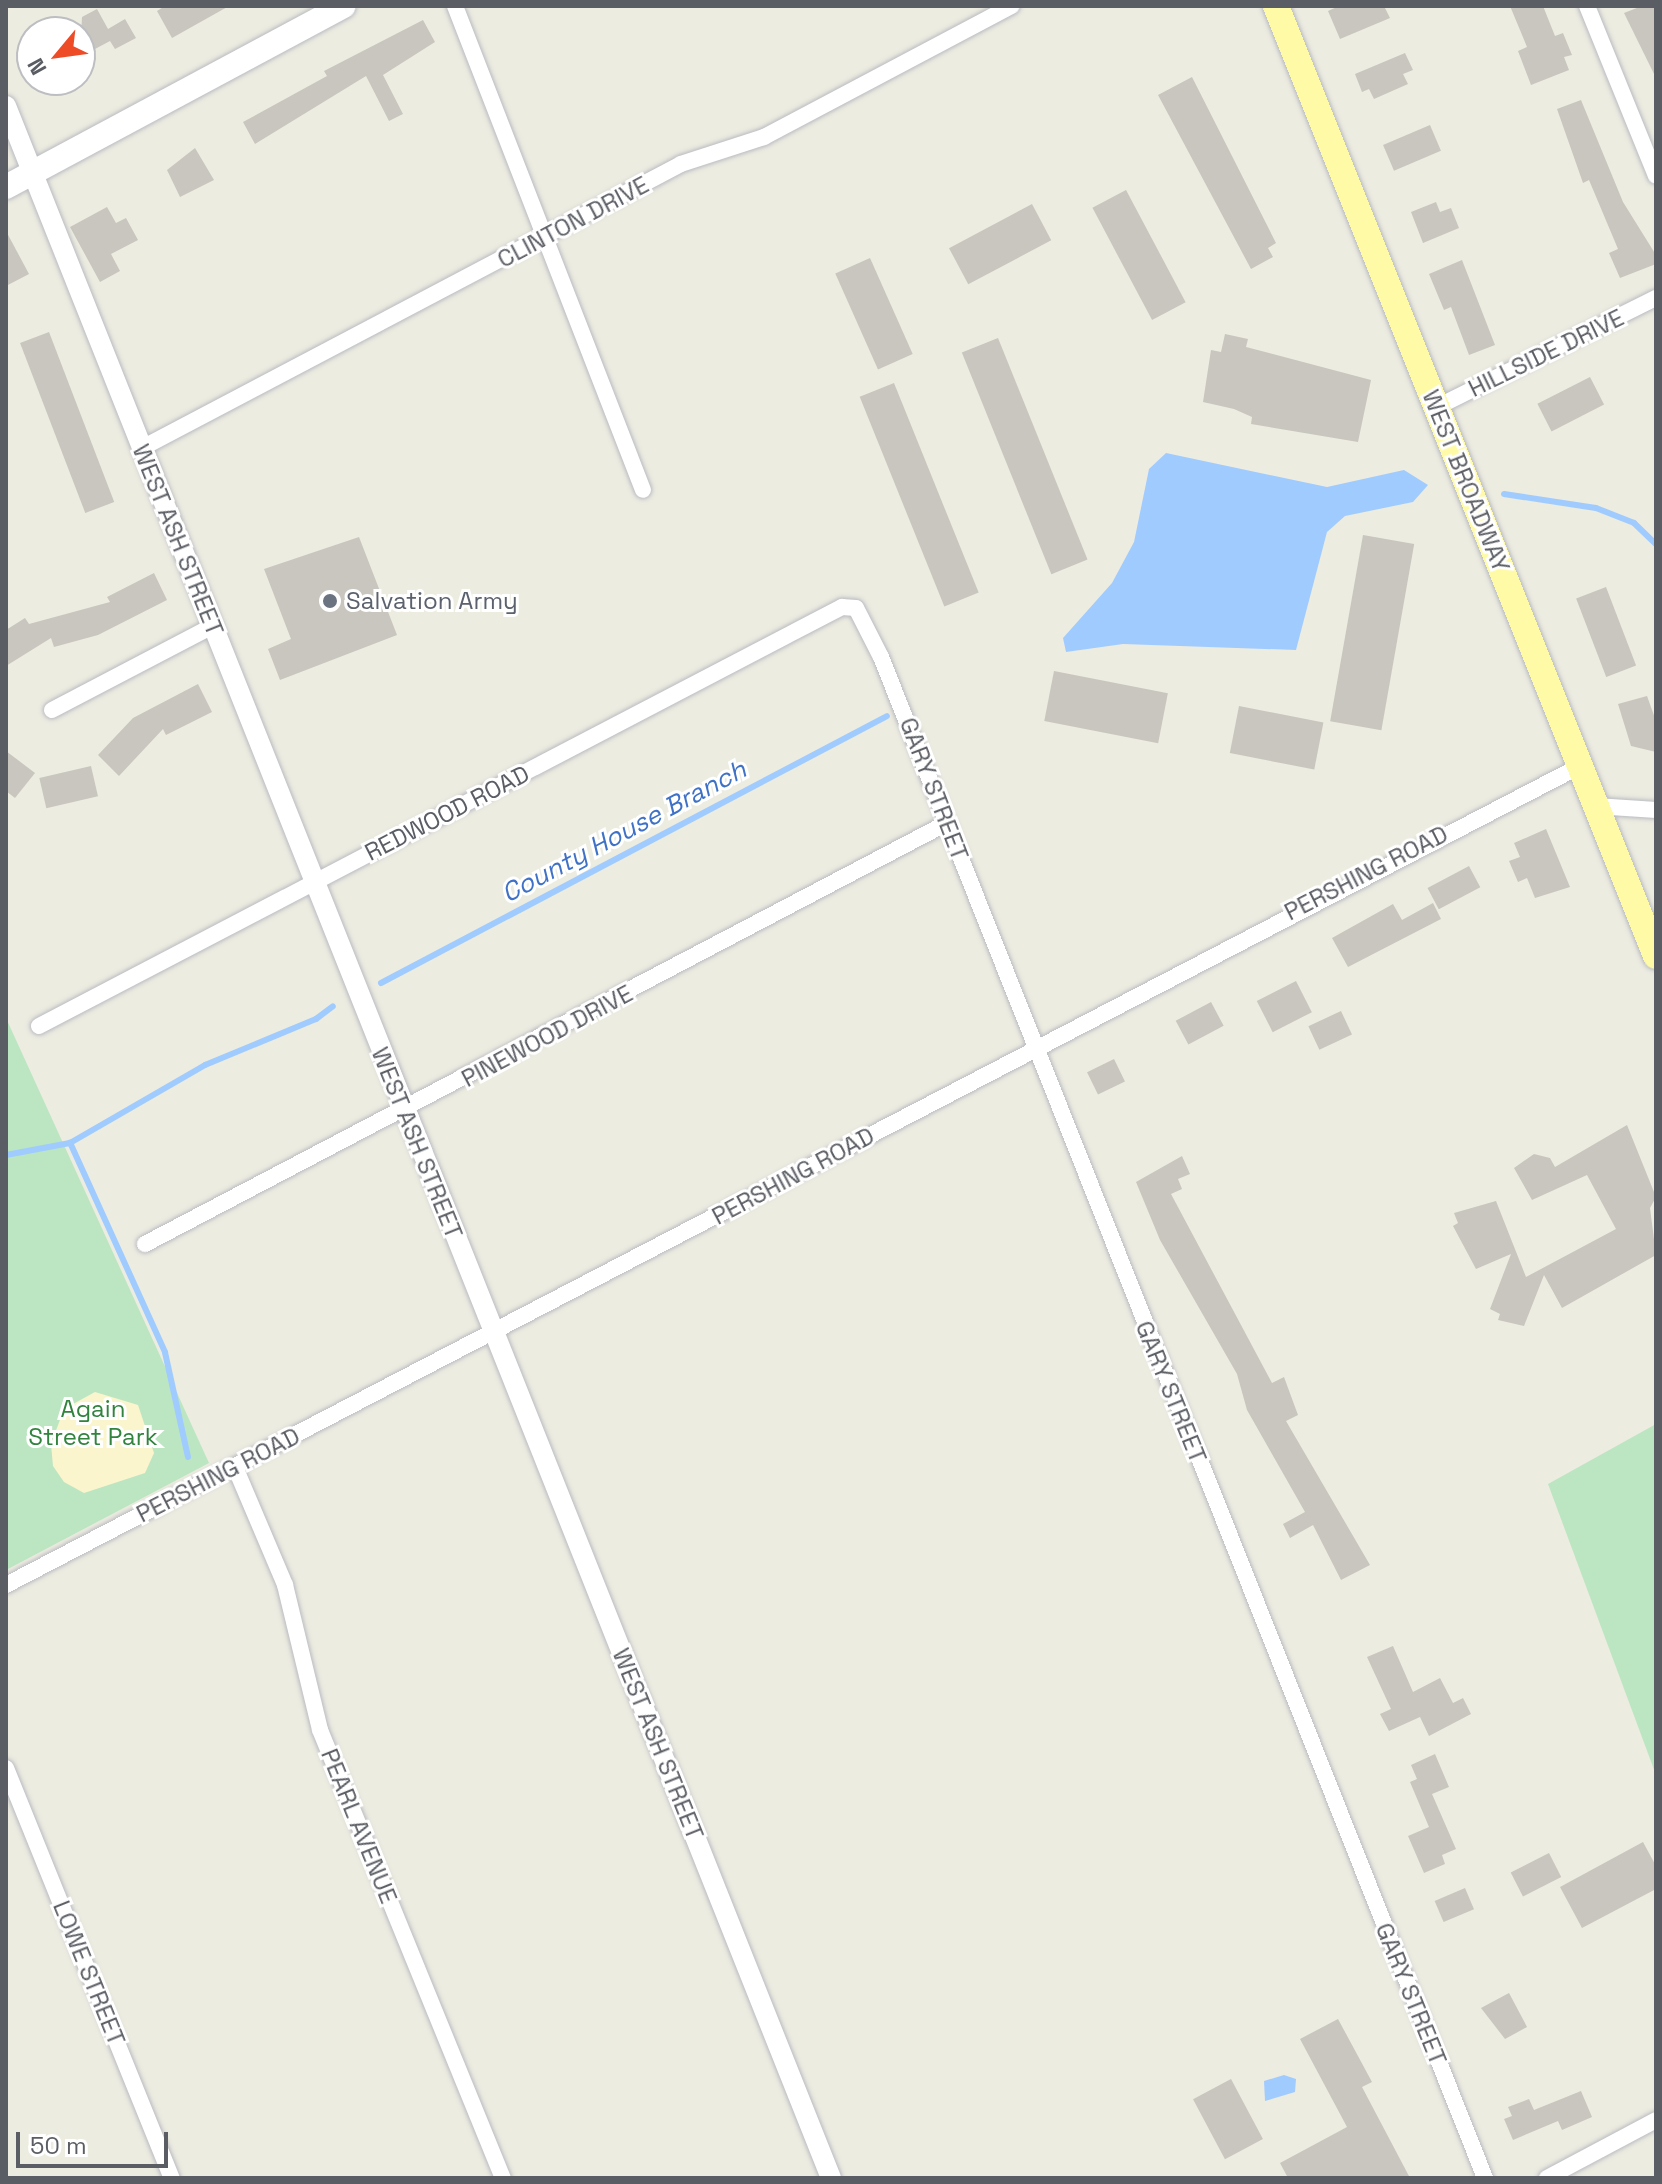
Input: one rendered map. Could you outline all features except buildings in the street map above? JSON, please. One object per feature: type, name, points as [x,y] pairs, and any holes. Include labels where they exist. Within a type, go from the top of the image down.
[{"type":"main road","points":[[6,187],[343,6]]},
{"type":"main road","name":"WEST BROADWAY","points":[[1276,6],[1656,956]]},
{"type":"street","points":[[455,6],[643,490]]},
{"type":"street","name":"CLINTON DRIVE","points":[[140,449],[681,164],[764,137],[1011,6]]},
{"type":"street","points":[[1587,6],[1656,176]]},
{"type":"street","name":"WEST ASH STREET","points":[[6,106],[403,1113],[495,1333],[831,2178]]},
{"type":"street","name":"HILLSIDE DRIVE","points":[[1437,407],[1656,298]]},
{"type":"street","name":"REDWOOD ROAD","points":[[39,1026],[842,607],[856,608]]},
{"type":"street","name":"GARY STREET","points":[[856,608],[947,823],[1485,2178]]},
{"type":"street","points":[[52,710],[213,626]]},
{"type":"street","name":"PERSHING ROAD","points":[[6,1585],[1580,766]]},
{"type":"street","points":[[1596,806],[1656,810]]},
{"type":"street","name":"PINEWOOD DRIVE","points":[[145,1244],[403,1113],[947,823]]},
{"type":"street","name":"PEARL AVENUE","points":[[235,1467],[285,1585],[320,1730],[503,2178]]},
{"type":"street","name":"LOWE STREET","points":[[6,1768],[172,2178]]},
{"type":"street","points":[[1547,2178],[1656,2120]]},
{"type":"green space","name":"Again Street Park","points":[[6,1018],[209,1463],[6,1570]]},
{"type":"green space","points":[[1656,1424],[1656,1775],[1548,1484]]},
{"type":"sand","points":[[95,1392],[138,1405],[154,1453],[145,1473],[84,1493],[64,1482],[53,1466],[51,1444],[64,1409]]},
{"type":"water","points":[[1166,453],[1327,487],[1404,470],[1428,485],[1413,502],[1345,516],[1327,532],[1296,650],[1123,644],[1066,652],[1063,638],[1112,583],[1134,542],[1149,469]]},
{"type":"water","points":[[1284,2075],[1296,2079],[1295,2092],[1265,2101],[1264,2081]]},
{"type":"waterway","name":"County House Branch","points":[[1504,494],[1596,508],[1634,523],[1656,544]]},
{"type":"waterway","name":"County House Branch","points":[[381,983],[887,716]]},
{"type":"waterway","name":"County House Branch","points":[[188,1457],[165,1352],[70,1143],[205,1065],[316,1019],[333,1006]]},
{"type":"waterway","points":[[6,1155],[70,1143]]},
{"type":"place","name":"Salvation Army","points":[[330,601]]}]
